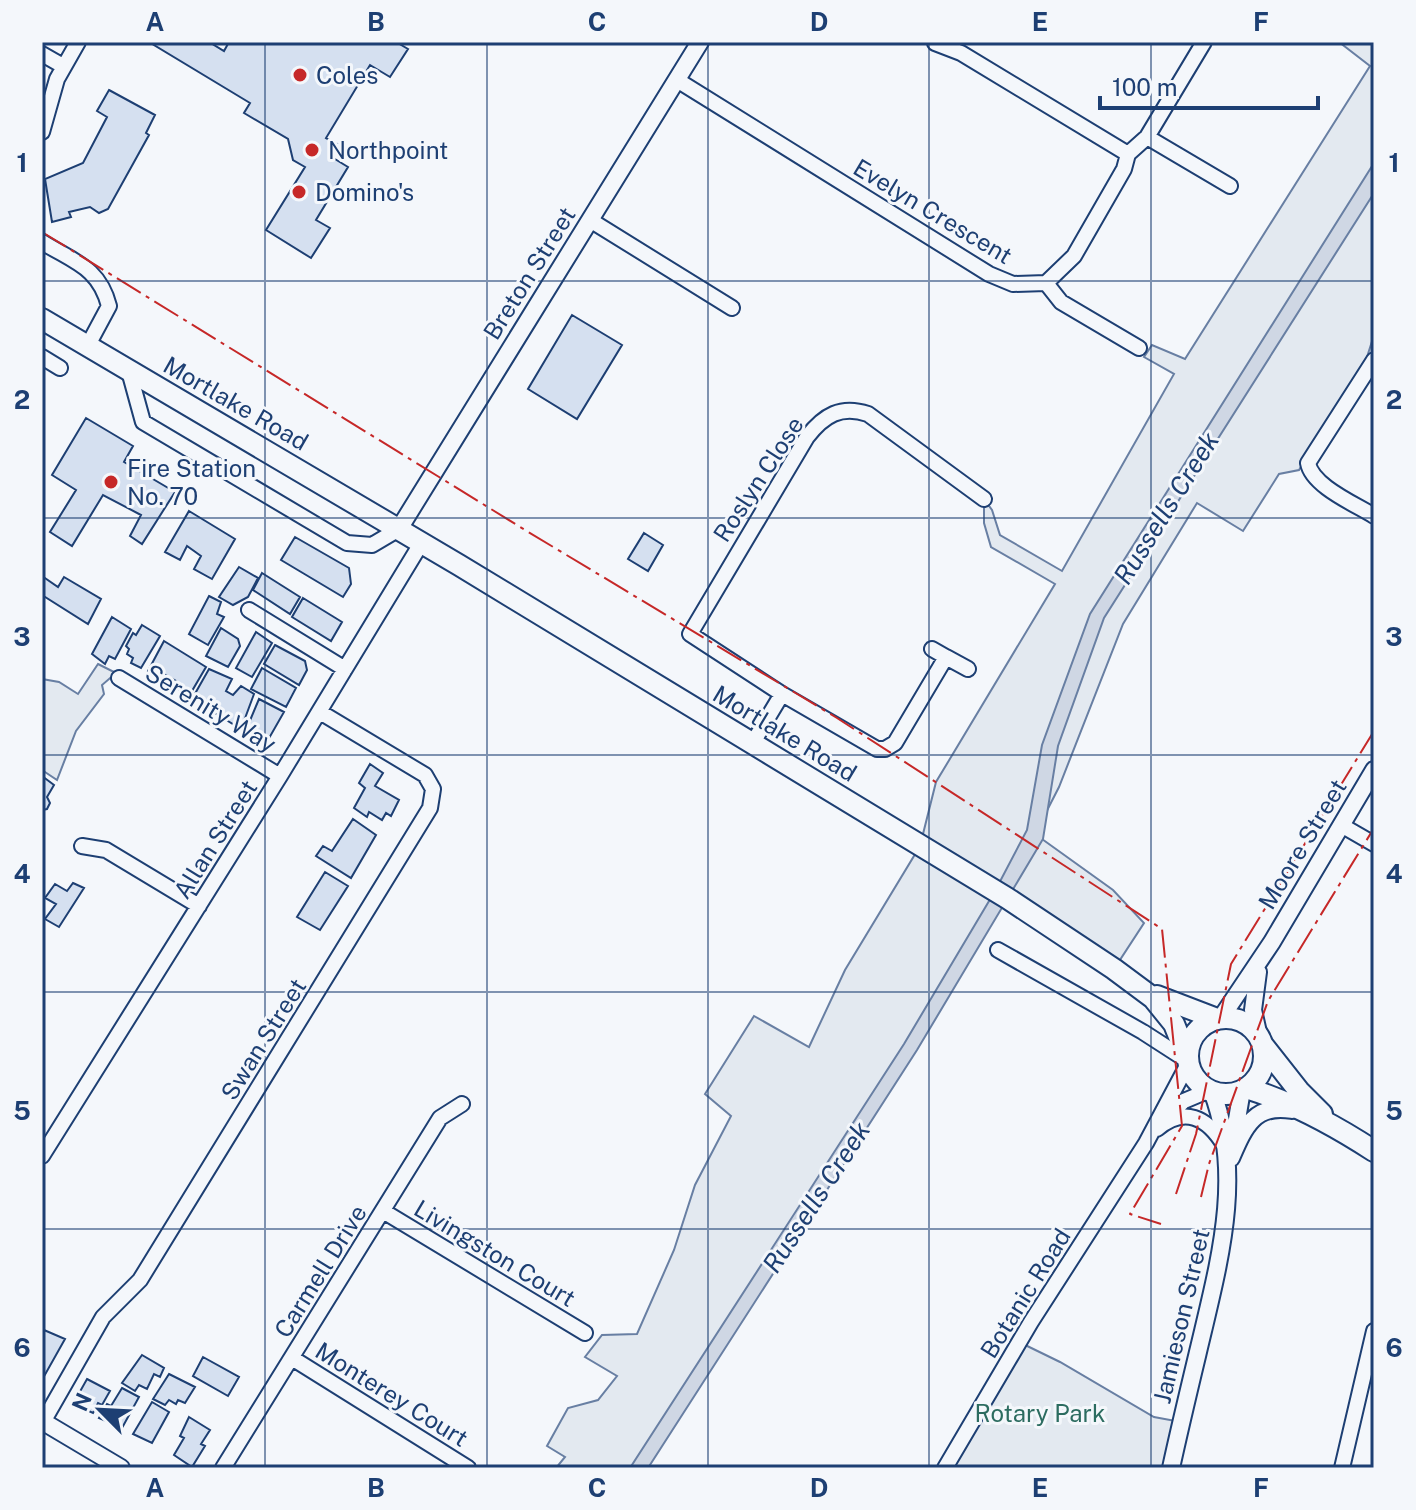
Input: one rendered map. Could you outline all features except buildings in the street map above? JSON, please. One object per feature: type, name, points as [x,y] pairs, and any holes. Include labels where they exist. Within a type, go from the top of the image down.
[{"type":"main road","name":"Mortlake Road","points":[[42,319],[422,542],[1007,898],[1140,987],[1186,1009],[1219,1019]]},
{"type":"main road","name":"Mortlake Road","points":[[1140,987],[1167,1012],[1189,1061]]},
{"type":"main road","points":[[1260,1041],[1261,1069],[1244,1089],[1225,1094],[1211,1090],[1197,1080],[1189,1061],[1190,1045],[1196,1034],[1205,1024],[1219,1019],[1246,1023],[1299,1091],[1336,1127]]},
{"type":"main road","points":[[1244,1089],[1309,1114],[1374,1151]]},
{"type":"street","points":[[42,132],[63,66],[78,42]]},
{"type":"street","name":"Breton Street","points":[[399,529],[700,42]]},
{"type":"street","points":[[1139,348],[1061,302],[1046,283],[1074,256],[1124,169],[1128,154],[1147,137],[1204,42]]},
{"type":"street","points":[[935,43],[961,53],[1128,154]]},
{"type":"street","points":[[42,54],[63,66]]},
{"type":"street","name":"Evelyn Crescent","points":[[677,80],[989,274],[1013,284],[1046,283]]},
{"type":"street","points":[[1147,137],[1230,186]]},
{"type":"street","points":[[590,220],[732,308]]},
{"type":"street","points":[[42,242],[95,274],[104,288],[109,306],[87,347]]},
{"type":"street","points":[[42,357],[60,368]]},
{"type":"street","points":[[1374,360],[1308,463],[1317,481],[1374,516]]},
{"type":"street","name":"Mortlake Road","points":[[129,371],[143,422],[276,502],[347,543],[372,545],[399,529]]},
{"type":"street","name":"Roslyn Close","points":[[946,657],[897,739],[885,749],[877,749],[782,694],[690,634],[752,526],[816,425],[839,412],[853,409],[868,414],[984,499]]},
{"type":"street","name":"Allan Street","points":[[42,1156],[320,712],[422,542]]},
{"type":"street","points":[[249,610],[345,669]]},
{"type":"street","points":[[932,649],[968,669]]},
{"type":"street","name":"Serenity Way","points":[[124,662],[116,680],[280,776]]},
{"type":"street","points":[[752,744],[782,694]]},
{"type":"street","name":"Swan Street","points":[[42,1421],[103,1317],[140,1280],[430,808],[433,789],[425,775],[320,712]]},
{"type":"street","name":"Moore Street","points":[[1260,1041],[1253,996],[1260,966],[1374,770]]},
{"type":"street","points":[[1341,825],[1374,844]]},
{"type":"street","points":[[82,846],[106,850],[199,906]]},
{"type":"street","name":"Moore Street","points":[[1219,1019],[1272,942]]},
{"type":"street","points":[[998,950],[1189,1061]]},
{"type":"street","name":"Botanic Road","points":[[1146,1143],[1189,1061]]},
{"type":"street","name":"Jamieson Street","points":[[1171,1468],[1219,1263],[1226,1225],[1228,1160],[1244,1089]]},
{"type":"street","name":"Botanic Road","points":[[945,1468],[1031,1322],[1146,1143],[1184,1101],[1211,1090]]},
{"type":"street","name":"Jamieson Street","points":[[1211,1090],[1228,1160]]},
{"type":"street","name":"Carmell Drive","points":[[223,1468],[440,1118],[462,1104]]},
{"type":"street","points":[[1228,1160],[1247,1127],[1260,1112],[1282,1108],[1309,1114]]},
{"type":"street","points":[[1156,1129],[1173,1118],[1188,1116],[1201,1121],[1214,1130],[1228,1160]]},
{"type":"street","name":"Livingston Court","points":[[383,1211],[585,1333]]},
{"type":"street","points":[[1342,1468],[1374,1331]]},
{"type":"street","name":"Monterey Court","points":[[292,1358],[468,1468]]},
{"type":"street","points":[[42,1421],[121,1468]]},
{"type":"green space","points":[[1339,42],[1368,42],[1374,45],[1374,335],[1367,357],[1299,470],[1279,474],[1243,531],[1197,503],[1123,624],[1059,787],[1035,834],[1113,890],[1144,923],[1114,969],[1002,895],[641,1468],[556,1468],[565,1457],[547,1446],[568,1408],[598,1400],[617,1376],[585,1357],[602,1335],[637,1334],[674,1250],[695,1185],[731,1116],[705,1094],[754,1016],[809,1047],[845,970],[920,846],[936,782],[1055,584],[991,547],[984,523],[984,499],[992,510],[1000,535],[1062,571],[1174,374],[1144,357],[1152,345],[1185,359],[1370,66]]},
{"type":"green space","points":[[98,664],[116,673],[102,685],[104,694],[76,731],[57,780],[42,770],[42,679],[59,682],[78,694]]},
{"type":"green space","name":"Rotary Park","points":[[1019,1342],[1060,1362],[1154,1417],[1181,1422],[1170,1468],[945,1468]]},
{"type":"water","name":"Russells Creek","points":[[1374,163],[1374,193],[1104,618],[1058,746],[1043,839],[917,1050],[648,1468],[630,1468],[904,1044],[995,891],[1027,830],[1042,745],[1090,614]]},
{"type":"power","points":[[42,232],[837,718],[1162,929],[1182,1126],[1130,1214],[1161,1224]]},
{"type":"power","points":[[1176,1194],[1196,1134],[1231,964],[1374,731]]},
{"type":"power","points":[[1201,1197],[1209,1164],[1268,1001],[1374,828]]},
{"type":"place","name":"Coles","points":[[300,75]]},
{"type":"place","name":"Northpoint","points":[[312,150]]},
{"type":"place","name":"Domino's","points":[[299,192]]},
{"type":"place","name":"Fire Station No. 70","points":[[111,482]]}]
